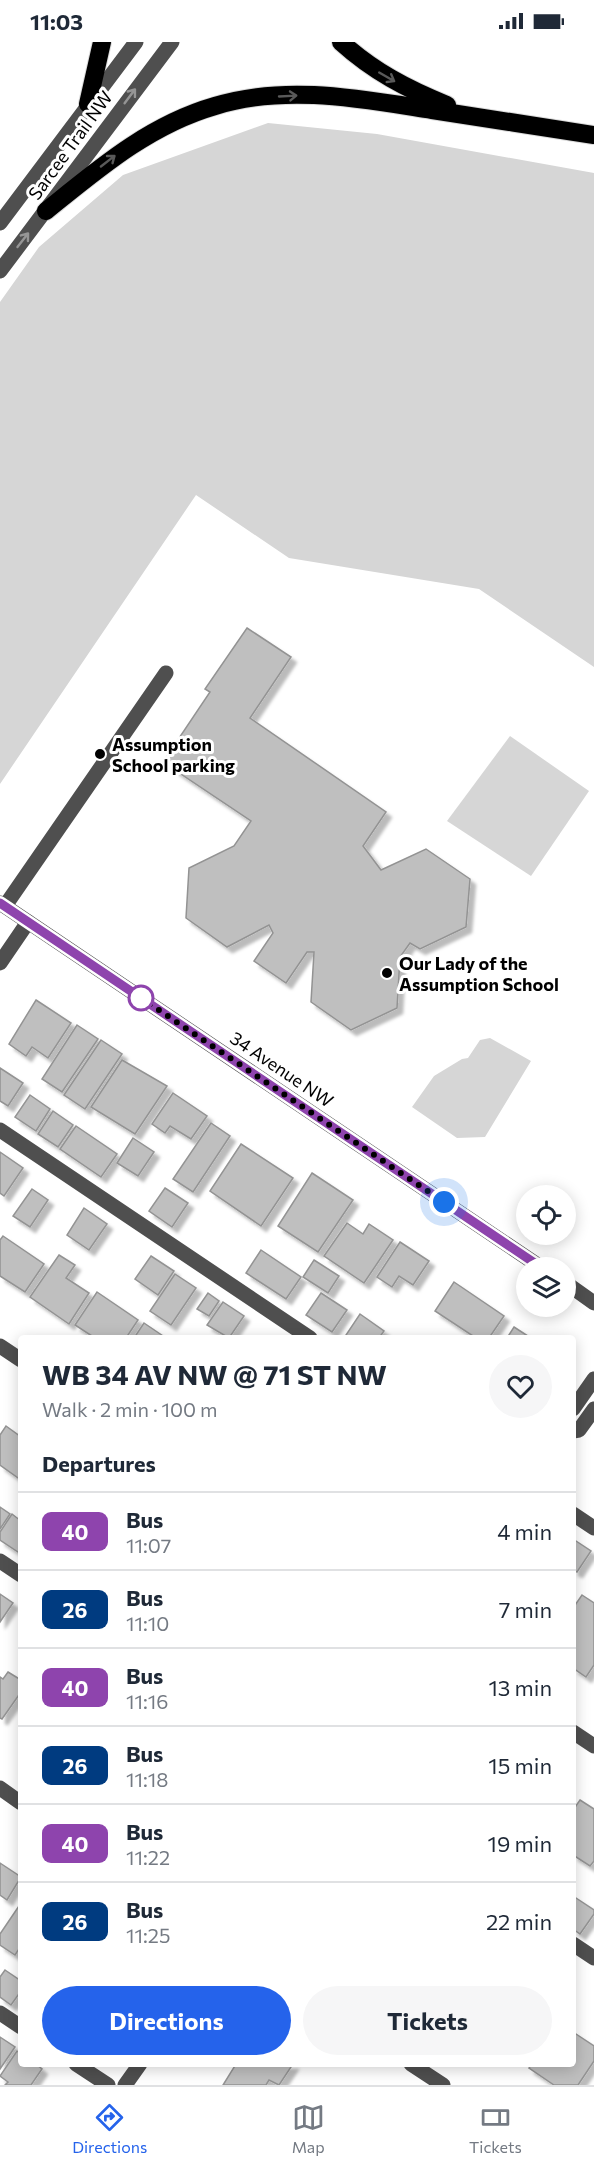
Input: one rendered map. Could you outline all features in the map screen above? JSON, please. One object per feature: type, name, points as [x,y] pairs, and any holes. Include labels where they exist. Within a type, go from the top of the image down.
[{"type":"highway","points":[[88,104],[102,42]]},
{"type":"highway","points":[[341,42],[388,79],[453,107],[568,131]]},
{"type":"highway","points":[[46,211],[114,156],[147,135],[182,118],[242,99],[333,94],[594,135]]},
{"type":"street","name":"Sarcee Trail NW","points":[[0,223],[136,42]]},
{"type":"street","name":"Sarcee Trail NW","points":[[0,271],[172,42]]},
{"type":"street","points":[[3,905],[166,673]]},
{"type":"street","name":"34 Avenue NW","points":[[3,905],[526,1257]]},
{"type":"street","points":[[0,963],[28,922]]},
{"type":"street","points":[[0,1130],[306,1335]]},
{"type":"street","points":[[576,1290],[594,1303]]},
{"type":"street","points":[[0,1346],[18,1358]]},
{"type":"street","points":[[576,1405],[594,1379]]},
{"type":"street","points":[[576,1430],[579,1430],[594,1409]]},
{"type":"street","points":[[576,1516],[594,1528]]},
{"type":"street","points":[[0,1561],[18,1573]]},
{"type":"street","points":[[576,1734],[594,1746]]},
{"type":"street","points":[[0,1788],[18,1801]]},
{"type":"street","points":[[576,1946],[594,1958]]},
{"type":"street","points":[[0,2013],[18,2025]]},
{"type":"street","points":[[81,2067],[108,2085]]},
{"type":"street","points":[[125,2085],[138,2067]]},
{"type":"street","points":[[416,2067],[443,2085]]},
{"type":"shaded area","points":[[268,123],[377,134],[594,173],[594,667],[479,589],[289,558],[196,495],[0,784],[0,302],[39,247],[123,175]]},
{"type":"shaded area","points":[[510,736],[589,791],[531,876],[447,821]]},
{"type":"shaded area","points":[[490,1038],[531,1061],[485,1137],[457,1138],[412,1107],[434,1076],[462,1059],[468,1058],[480,1040]]},
{"type":"building","points":[[247,628],[291,657],[250,718],[386,812],[363,846],[381,870],[426,849],[470,879],[466,927],[420,949],[410,943],[400,957],[397,1008],[351,1030],[311,1002],[314,952],[307,952],[286,983],[254,961],[273,933],[269,925],[227,947],[186,918],[189,868],[234,846],[251,821],[163,762],[210,692],[205,689]]},
{"type":"building","points":[[36,1000],[71,1023],[48,1058],[32,1047],[26,1056],[9,1044]]},
{"type":"building","points":[[77,1025],[98,1039],[62,1092],[42,1079]]},
{"type":"building","points":[[101,1040],[122,1054],[85,1109],[64,1095]]},
{"type":"building","points":[[122,1060],[167,1086],[135,1134],[91,1107]]},
{"type":"building","points":[[0,1068],[23,1083],[8,1106],[0,1101]]},
{"type":"building","points":[[173,1093],[207,1116],[191,1139],[170,1126],[165,1133],[152,1124]]},
{"type":"building","points":[[30,1095],[50,1109],[36,1131],[15,1117]]},
{"type":"building","points":[[53,1111],[73,1125],[58,1147],[38,1134]]},
{"type":"building","points":[[211,1123],[230,1136],[193,1192],[173,1179]]},
{"type":"building","points":[[76,1126],[117,1154],[101,1177],[60,1149]]},
{"type":"building","points":[[133,1138],[154,1152],[138,1176],[117,1163]]},
{"type":"building","points":[[241,1144],[293,1178],[261,1226],[210,1191]]},
{"type":"building","points":[[0,1152],[23,1168],[4,1196],[0,1193]]},
{"type":"building","points":[[312,1173],[353,1200],[318,1252],[278,1226]]},
{"type":"building","points":[[165,1188],[188,1203],[172,1227],[149,1211]]},
{"type":"building","points":[[32,1189],[48,1200],[30,1227],[13,1216]]},
{"type":"building","points":[[84,1208],[107,1224],[89,1250],[67,1235]]},
{"type":"building","points":[[347,1223],[363,1234],[369,1224],[393,1240],[364,1283],[324,1256]]},
{"type":"building","points":[[3,1236],[44,1264],[25,1292],[0,1276],[0,1240]]},
{"type":"building","points":[[400,1242],[429,1261],[413,1285],[399,1276],[392,1287],[377,1277]]},
{"type":"building","points":[[261,1250],[301,1277],[286,1299],[246,1273]]},
{"type":"building","points":[[59,1255],[75,1265],[66,1278],[89,1293],[69,1324],[30,1297]]},
{"type":"building","points":[[151,1256],[174,1271],[158,1295],[135,1279]]},
{"type":"building","points":[[314,1260],[339,1276],[328,1293],[303,1277]]},
{"type":"building","points":[[175,1274],[196,1288],[171,1325],[150,1311]]},
{"type":"building","points":[[454,1282],[504,1316],[491,1335],[471,1335],[435,1311]]},
{"type":"building","points":[[97,1292],[138,1320],[128,1335],[90,1335],[75,1325]]},
{"type":"building","points":[[208,1293],[219,1301],[209,1316],[197,1309]]},
{"type":"building","points":[[321,1293],[347,1310],[332,1332],[306,1315]]},
{"type":"building","points":[[223,1302],[244,1316],[231,1335],[224,1335],[207,1325]]},
{"type":"building","points":[[360,1314],[384,1331],[381,1335],[346,1335]]},
{"type":"building","points":[[144,1323],[162,1335],[136,1335]]},
{"type":"building","points":[[514,1327],[526,1335],[509,1335]]},
{"type":"building","points":[[6,1426],[18,1435],[18,1478],[0,1465],[0,1435]]},
{"type":"building","points":[[0,1507],[10,1514],[0,1529]]},
{"type":"building","points":[[12,1514],[18,1519],[18,1552],[0,1540],[0,1532]]},
{"type":"building","points":[[576,1541],[591,1551],[576,1572]]},
{"type":"building","points":[[0,1594],[13,1603],[0,1622]]},
{"type":"building","points":[[582,1595],[594,1603],[594,1665],[586,1677],[576,1670],[576,1604]]},
{"type":"building","points":[[8,1672],[18,1678],[18,1696],[2,1719],[0,1718],[0,1677],[3,1679]]},
{"type":"building","points":[[580,1800],[594,1809],[594,1861],[590,1866],[576,1857],[576,1806]]},
{"type":"building","points":[[0,1863],[18,1875],[18,1882],[7,1900],[0,1895]]},
{"type":"building","points":[[576,1898],[594,1910],[594,1914],[580,1934],[576,1931]]},
{"type":"building","points":[[18,1907],[18,1950],[15,1955],[0,1945],[0,1934]]},
{"type":"building","points":[[5,1970],[18,1979],[18,1995],[11,2005],[0,1997],[0,1977]]},
{"type":"building","points":[[576,2034],[594,2046],[594,2061],[578,2085],[554,2085],[529,2068],[576,2067]]},
{"type":"building","points":[[0,2037],[15,2047],[0,2069]]},
{"type":"building","points":[[17,2051],[18,2067],[42,2069],[31,2085],[5,2085],[8,2082],[0,2076]]},
{"type":"building","points":[[234,2067],[291,2067],[279,2085],[269,2080],[266,2085],[223,2085]]},
{"type":"bus line","name":"40","points":[[0,903],[526,1257]]},
{"type":"place","name":"Assumption School parking","points":[[100,754]]},
{"type":"place","name":"Our Lady of the Assumption School","points":[[387,973]]},
{"type":"route","points":[[141,998],[444,1202]]}]
